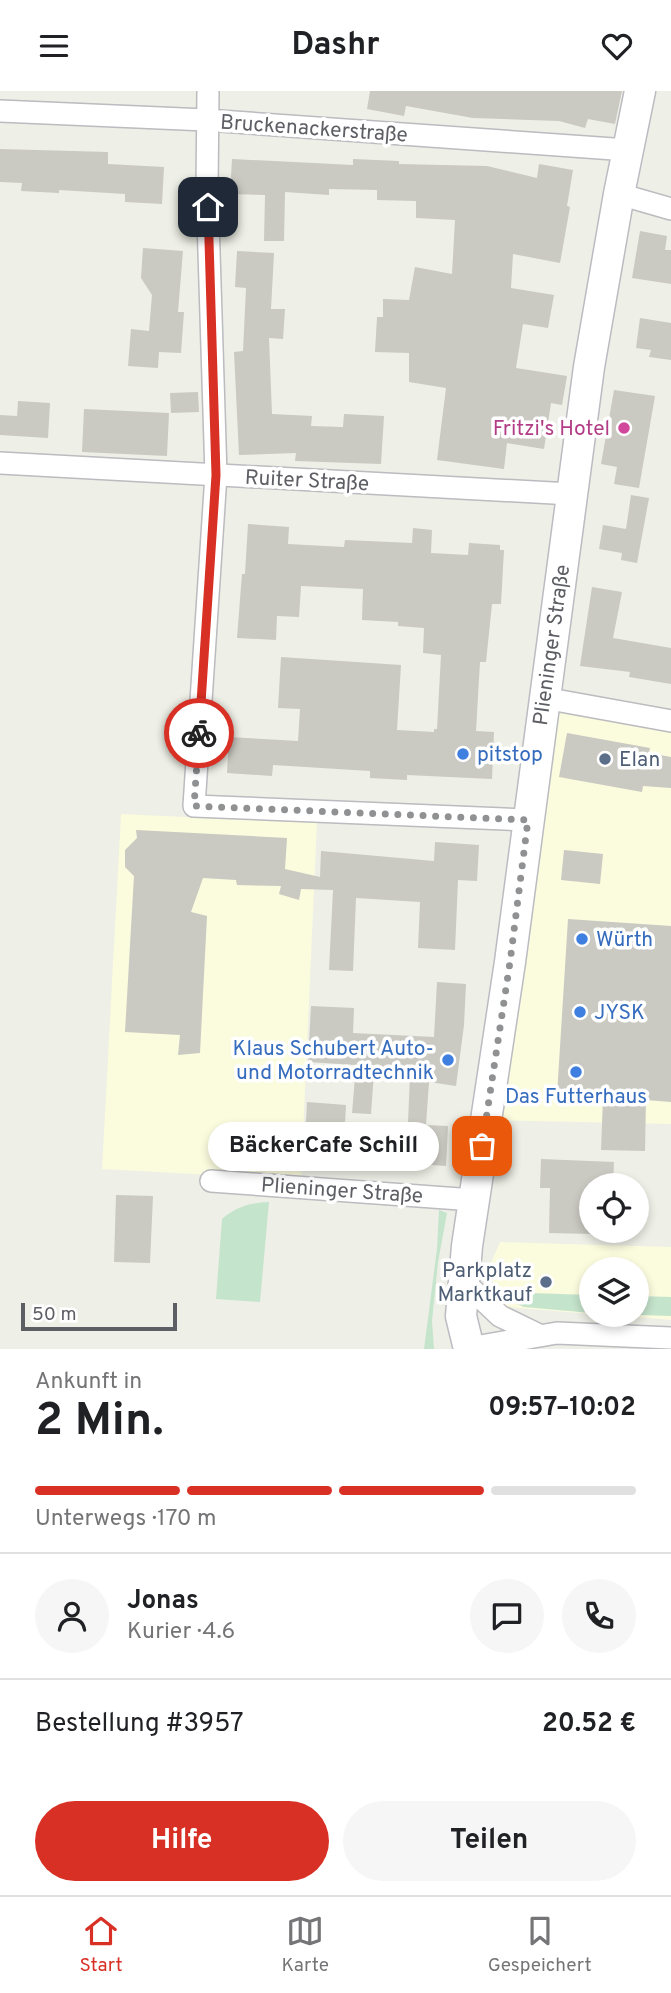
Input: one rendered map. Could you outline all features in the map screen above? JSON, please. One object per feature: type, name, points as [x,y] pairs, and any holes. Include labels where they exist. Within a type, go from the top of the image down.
[{"type":"main road","name":"Plieninger Straße","points":[[469,1349],[461,1316],[474,1200],[510,962],[589,367],[640,91]]},
{"type":"street","points":[[208,91],[206,121],[216,475],[194,806],[528,820]]},
{"type":"street","name":"Bruckenackerstraße","points":[[0,111],[206,121],[628,150]]},
{"type":"street","points":[[619,194],[671,209]]},
{"type":"street","name":"Ruiter Straße","points":[[0,463],[571,494]]},
{"type":"street","points":[[544,698],[671,721]]},
{"type":"street","name":"Plieninger Straße","points":[[211,1181],[474,1200]]},
{"type":"street","name":"Plieninger Straße","points":[[463,1281],[500,1316],[534,1342]]},
{"type":"street","name":"Plieninger Straße","points":[[469,1349],[584,1333],[671,1338]]},
{"type":"shaded area","points":[[544,698],[671,721],[671,1124],[487,1120]]},
{"type":"shaded area","points":[[121,814],[317,823],[301,1180],[102,1169]]},
{"type":"shaded area","points":[[269,1202],[260,1302],[216,1299],[222,1219],[244,1206]]},
{"type":"shaded area","points":[[439,1210],[447,1213],[438,1262],[432,1321],[434,1349],[424,1349],[437,1249]]},
{"type":"shaded area","name":"Parkplatz Marktkauf","points":[[500,1242],[671,1247],[671,1320],[649,1318],[649,1257],[579,1257],[579,1313],[497,1306],[490,1265]]},
{"type":"shaded area","points":[[503,1292],[579,1295],[579,1312],[524,1307],[497,1296]]},
{"type":"shaded area","points":[[649,1296],[671,1297],[671,1316],[649,1315]]},
{"type":"building","points":[[370,91],[622,91],[615,124],[588,119],[585,128],[559,121],[473,118],[406,106],[404,116],[367,109]]},
{"type":"building","points":[[0,149],[108,152],[108,164],[164,167],[162,204],[125,202],[125,194],[21,191],[22,183],[0,182]]},
{"type":"building","points":[[232,159],[353,165],[353,159],[399,161],[399,164],[487,166],[537,178],[539,164],[573,170],[567,206],[570,207],[560,263],[513,254],[511,288],[554,295],[548,328],[523,324],[516,368],[567,376],[562,405],[551,403],[544,449],[507,443],[504,469],[437,460],[446,388],[409,382],[409,353],[375,352],[377,317],[383,317],[383,299],[409,300],[415,267],[452,274],[455,220],[416,218],[416,201],[377,200],[377,190],[329,189],[329,195],[285,192],[284,241],[264,241],[265,195],[230,194]]},
{"type":"building","points":[[640,231],[667,236],[665,250],[671,250],[671,284],[632,278]]},
{"type":"building","points":[[143,248],[183,251],[178,312],[184,312],[181,353],[159,352],[158,368],[128,366],[131,329],[149,331],[152,295],[141,278]]},
{"type":"building","points":[[237,251],[274,253],[271,309],[285,309],[283,339],[269,338],[272,414],[312,416],[311,426],[343,427],[344,414],[384,416],[381,464],[295,461],[296,453],[239,455],[234,352],[243,351],[246,288],[235,287]]},
{"type":"building","points":[[640,318],[671,323],[671,360],[649,357],[651,350],[636,348]]},
{"type":"building","points":[[614,390],[655,396],[639,488],[614,484],[617,467],[601,464]]},
{"type":"building","points":[[198,392],[199,412],[171,413],[170,393]]},
{"type":"building","points":[[18,401],[50,403],[48,438],[0,435],[0,415],[17,416]]},
{"type":"building","points":[[84,409],[169,413],[167,456],[82,452]]},
{"type":"building","points":[[631,495],[649,498],[637,563],[621,560],[622,553],[599,549],[603,525],[626,529]]},
{"type":"building","points":[[248,524],[289,527],[288,544],[344,547],[345,540],[412,543],[413,528],[432,530],[431,553],[468,555],[469,543],[500,545],[500,550],[504,550],[501,604],[492,604],[486,662],[480,662],[476,731],[494,732],[492,779],[407,775],[407,780],[370,778],[370,771],[273,765],[272,776],[227,773],[229,737],[298,741],[300,709],[278,708],[281,657],[401,665],[397,730],[434,732],[434,729],[437,729],[441,655],[423,653],[424,628],[398,626],[398,622],[362,620],[363,589],[301,586],[299,617],[277,616],[276,640],[237,638]]},
{"type":"building","points":[[592,587],[622,592],[613,638],[671,648],[671,684],[629,677],[630,672],[580,666]]},
{"type":"building","name":"Elan","points":[[567,733],[650,748],[649,753],[671,757],[671,788],[643,786],[642,792],[559,777]]},
{"type":"building","points":[[136,830],[287,838],[285,869],[320,877],[321,851],[434,861],[435,842],[479,845],[477,881],[458,880],[455,950],[418,948],[420,902],[356,898],[353,971],[329,970],[333,890],[301,889],[299,900],[279,894],[281,886],[237,885],[236,880],[203,878],[191,912],[207,916],[200,1053],[178,1055],[180,1035],[125,1032],[134,876],[125,867],[125,850],[137,838]]},
{"type":"building","points":[[564,850],[603,854],[600,884],[561,880]]},
{"type":"building","points":[[568,919],[671,926],[671,1102],[646,1100],[645,1151],[601,1150],[603,1098],[557,1095]]},
{"type":"building","points":[[437,982],[466,984],[456,1086],[429,1082],[426,1125],[448,1126],[446,1166],[390,1162],[392,1122],[408,1123],[410,1074],[374,1072],[371,1114],[352,1113],[356,1065],[308,1062],[311,1006],[354,1008],[353,1033],[434,1037]]},
{"type":"building","points":[[307,1102],[346,1105],[343,1161],[304,1159]]},
{"type":"building","points":[[541,1159],[614,1162],[614,1173],[579,1173],[579,1234],[549,1233],[550,1188],[540,1188]]},
{"type":"building","points":[[116,1195],[153,1196],[150,1263],[114,1262]]},
{"type":"way so far","points":[[199,733],[194,806],[528,820],[496,1062],[482,1146]]},
{"type":"place","name":"Fritzi's Hotel","points":[[624,428]]},
{"type":"place","name":"pitstop","points":[[463,754]]},
{"type":"place","name":"Elan","points":[[605,759]]},
{"type":"place","name":"Würth","points":[[582,939]]},
{"type":"place","name":"JYSK","points":[[580,1012]]},
{"type":"place","name":"Klaus Schubert Auto- und Motorradtechnik","points":[[448,1060]]},
{"type":"place","name":"Das Futterhaus","points":[[576,1072]]},
{"type":"place","name":"BäckerCafe Schill","points":[[482,1146]]},
{"type":"place","name":"Parkplatz Marktkauf","points":[[546,1282]]},
{"type":"route","points":[[199,733],[216,475],[208,207]]}]
